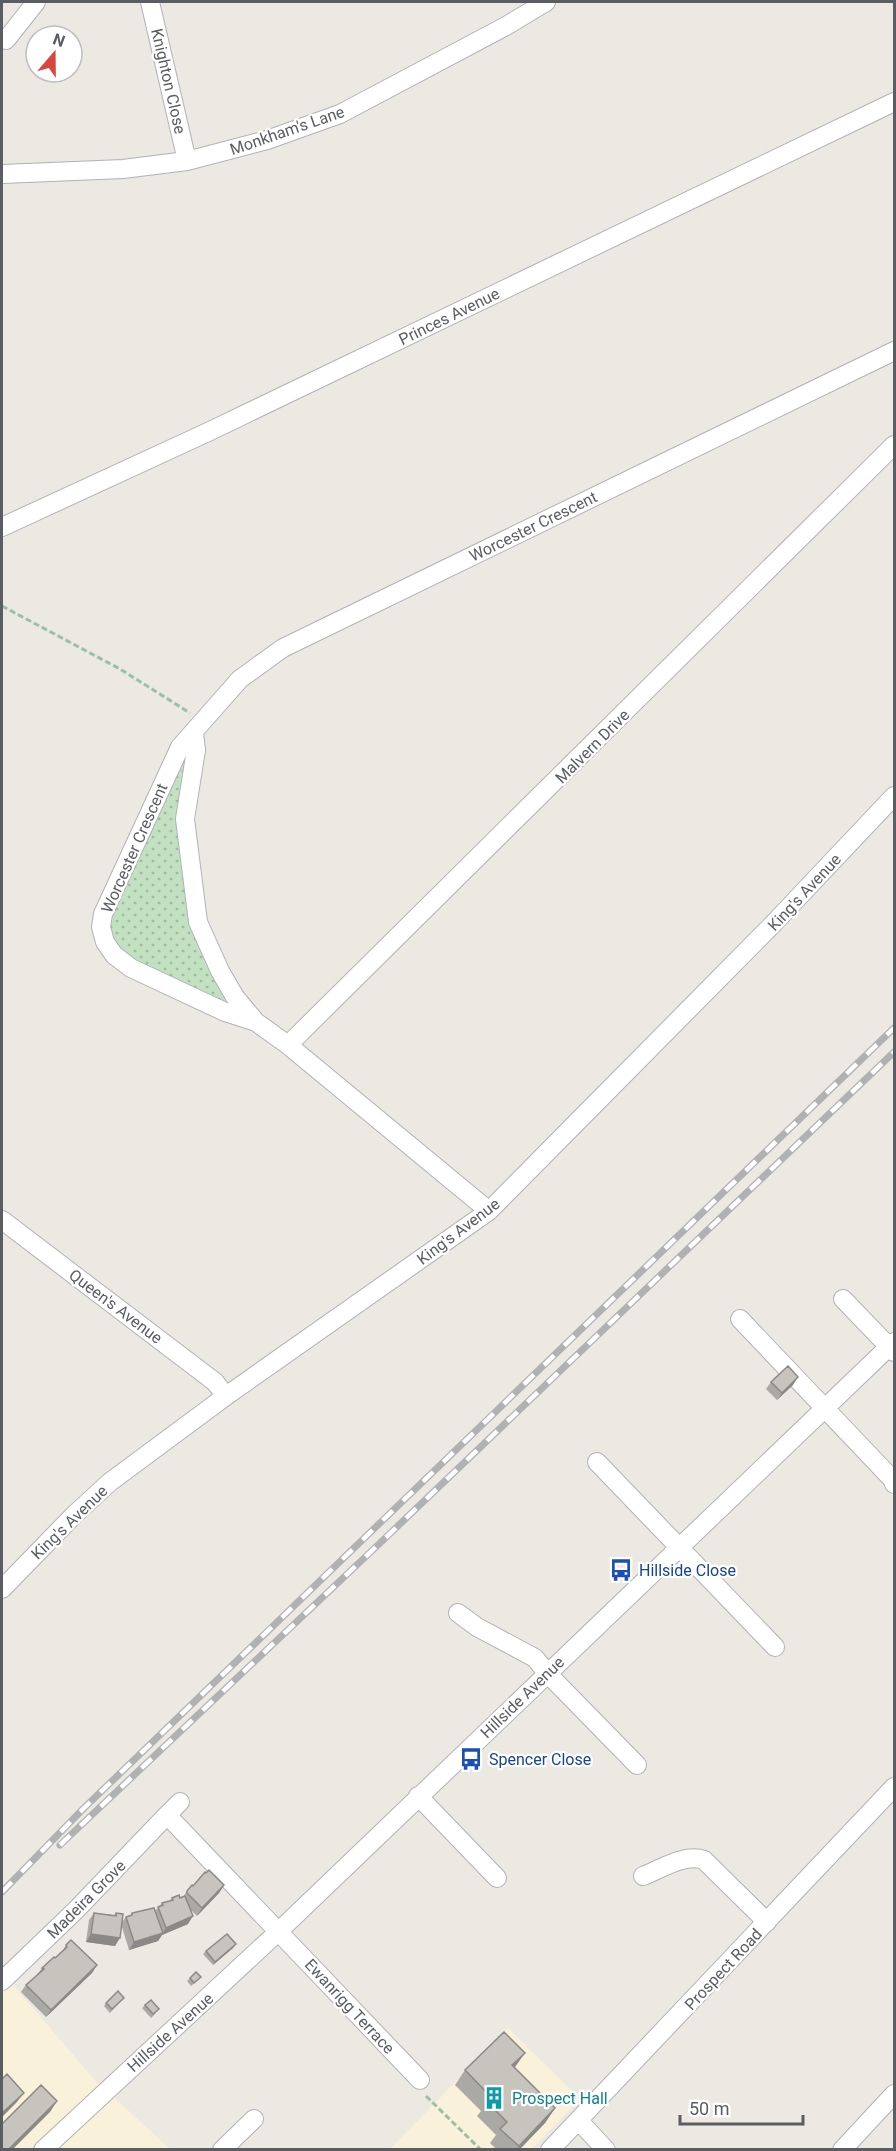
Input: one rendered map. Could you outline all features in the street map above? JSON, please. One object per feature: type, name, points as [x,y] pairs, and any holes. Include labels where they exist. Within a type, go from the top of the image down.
[{"type":"street","points":[[6,40],[36,2]]},
{"type":"street","name":"Knighton Close","points":[[150,2],[187,161]]},
{"type":"street","name":"Monkham's Lane","points":[[2,174],[123,170],[187,161],[267,140],[340,114],[506,26],[546,2]]},
{"type":"street","name":"Princes Avenue","points":[[2,527],[219,427],[894,102]]},
{"type":"street","name":"Worcester Crescent","points":[[256,1022],[225,1012],[131,968],[114,955],[105,942],[101,927],[103,914],[112,891],[180,747],[240,679],[283,648],[894,351]]},
{"type":"street","name":"Malvern Drive","points":[[288,1045],[894,445]]},
{"type":"street","name":"Worcester Crescent","points":[[198,726],[185,819],[198,922],[220,971],[235,997],[256,1022],[288,1045],[489,1211]]},
{"type":"street","name":"King's Avenue","points":[[2,1589],[74,1515],[110,1482],[226,1396],[489,1211],[774,923],[894,796]]},
{"type":"street","name":"Queen's Avenue","points":[[2,1220],[216,1382],[226,1396]]},
{"type":"street","points":[[843,1299],[893,1347]]},
{"type":"street","points":[[740,1319],[893,1480],[894,1484]]},
{"type":"street","name":"Hillside Avenue","points":[[43,2150],[279,1931],[418,1796],[893,1347]]},
{"type":"street","points":[[597,1462],[775,1647]]},
{"type":"street","points":[[458,1613],[477,1627],[535,1658],[547,1674],[637,1765]]},
{"type":"street","name":"Prospect Road","points":[[550,2150],[894,1787]]},
{"type":"street","points":[[418,1796],[497,1878]]},
{"type":"street","name":"Madeira Grove","points":[[2,1982],[83,1903],[173,1808],[279,1931]]},
{"type":"street","points":[[643,1876],[687,1858],[696,1857],[704,1860],[767,1922]]},
{"type":"street","name":"Ewanrigg Terrace","points":[[279,1931],[420,2080]]},
{"type":"street","points":[[842,2150],[894,2094]]},
{"type":"street","points":[[222,2150],[254,2119]]},
{"type":"street","points":[[579,2121],[606,2150]]},
{"type":"path","points":[[2,606],[120,669],[198,726]]},
{"type":"path","points":[[420,2080],[428,2098],[481,2150]]},
{"type":"shaded area","points":[[2,1972],[94,2079],[170,2149],[2,2149]]},
{"type":"shaded area","points":[[508,2028],[580,2099],[532,2149],[389,2150]]},
{"type":"green space","points":[[184,749],[189,752],[180,838],[235,1011],[136,962],[116,946],[111,933],[112,910]]},
{"type":"building","points":[[788,1366],[798,1377],[782,1393],[771,1382]]},
{"type":"building","points":[[209,1870],[224,1885],[202,1908],[187,1891]]},
{"type":"building","points":[[179,1895],[180,1898],[185,1896],[193,1916],[166,1928],[158,1907]]},
{"type":"building","points":[[154,1908],[163,1933],[134,1942],[126,1917],[132,1913]]},
{"type":"building","points":[[94,1913],[116,1916],[116,1913],[123,1914],[120,1938],[91,1934]]},
{"type":"building","points":[[227,1934],[236,1944],[215,1962],[206,1951]]},
{"type":"building","points":[[71,1940],[97,1965],[51,2010],[26,1985],[67,1947],[66,1945]]},
{"type":"building","points":[[196,1972],[201,1977],[194,1983],[190,1978]]},
{"type":"building","points":[[118,1991],[124,1998],[112,2009],[106,2003]]},
{"type":"building","points":[[151,2000],[159,2009],[153,2014],[145,2005]]},
{"type":"building","name":"Prospect Hall","points":[[504,2032],[525,2053],[512,2065],[555,2108],[519,2146],[500,2129],[507,2122],[487,2102],[492,2098],[465,2070]]},
{"type":"building","points":[[7,2074],[24,2093],[2,2113],[2,2079]]},
{"type":"building","points":[[41,2085],[57,2101],[8,2150],[2,2150],[2,2124]]},
{"type":"railway","points":[[2,1892],[84,1808],[894,1028]]},
{"type":"railway","points":[[60,1845],[894,1052]]},
{"type":"place","name":"Hillside Close","points":[[621,1570]]},
{"type":"place","name":"Spencer Close","points":[[471,1759]]},
{"type":"place","name":"Prospect Hall","points":[[494,2098]]}]
